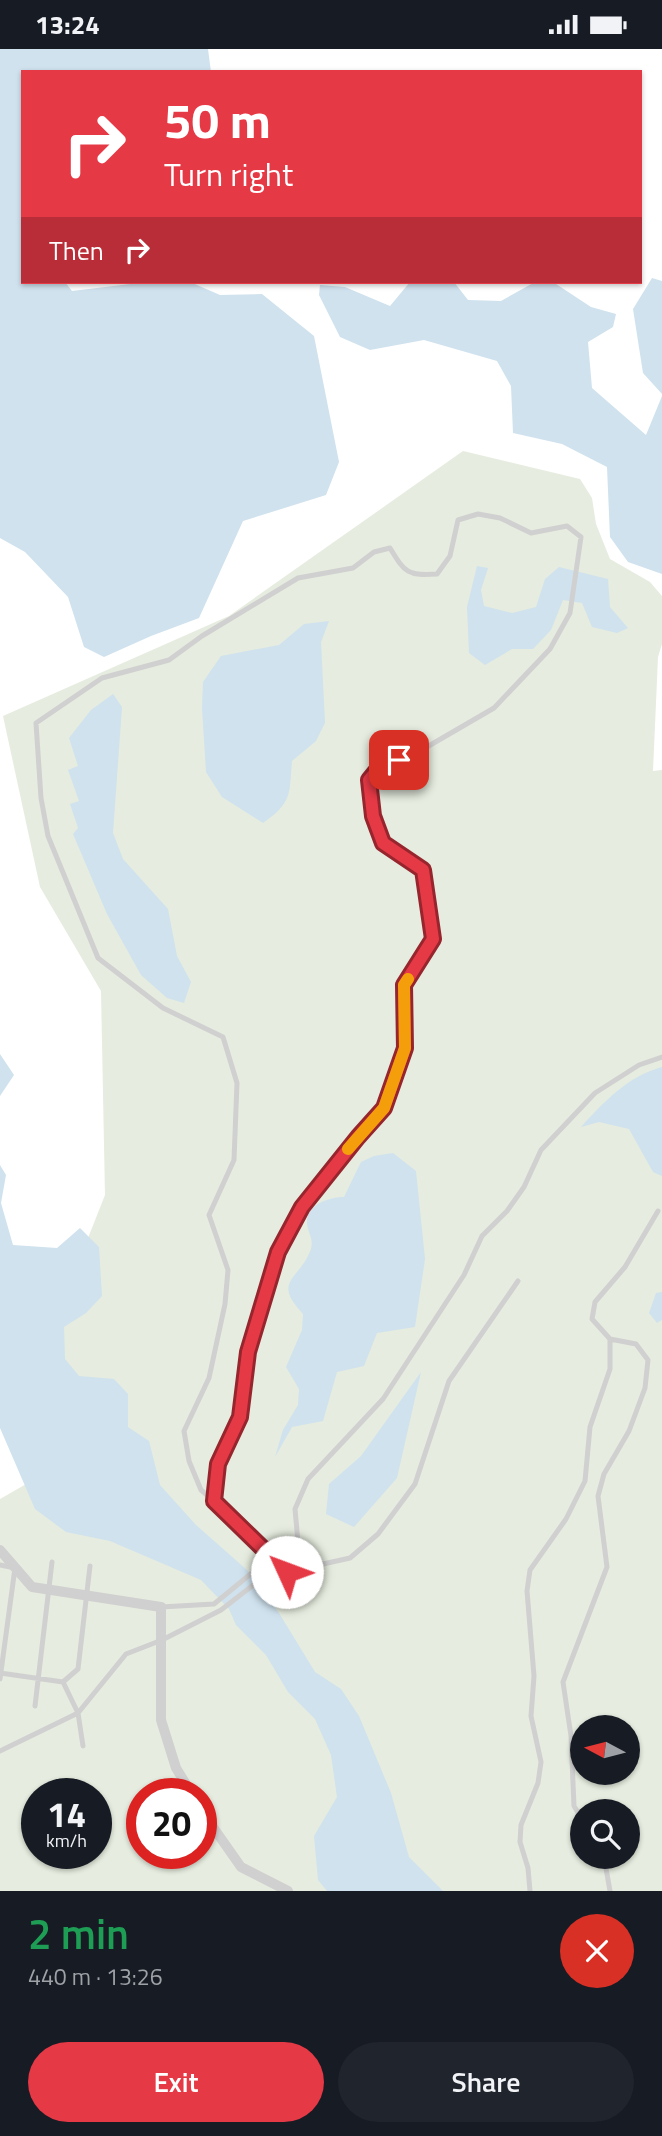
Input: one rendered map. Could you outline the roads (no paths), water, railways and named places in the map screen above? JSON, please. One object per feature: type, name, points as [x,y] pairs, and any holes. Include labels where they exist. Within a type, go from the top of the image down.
[{"type":"street","points":[[0,1550],[32,1587],[161,1607],[161,1720],[176,1768],[182,1778]]},
{"type":"street","points":[[217,1833],[241,1867],[288,1891]]},
{"type":"lane","points":[[214,1501],[218,1464],[240,1417],[248,1352],[278,1252],[302,1207],[384,1108],[405,1048],[404,985],[433,939],[423,870],[383,843],[373,816],[369,780],[378,769],[420,751],[494,708],[550,649],[570,613],[581,537],[567,526],[531,533],[500,518],[478,514],[458,520],[450,556],[437,574],[415,575],[402,569],[390,548],[374,552],[353,568],[298,578],[202,636],[169,660],[102,678],[36,723],[41,798],[48,836],[98,958],[163,1008],[223,1037],[237,1083],[234,1160],[209,1215],[228,1270],[225,1304],[209,1378],[184,1431],[189,1461],[201,1490],[287,1572],[350,1558],[378,1534],[415,1484],[449,1381],[518,1281]]},
{"type":"lane","points":[[0,1751],[78,1713],[126,1654],[162,1640],[221,1610],[261,1579],[274,1560],[299,1542],[295,1509],[308,1479],[383,1399],[464,1275],[482,1236],[507,1211],[524,1187],[541,1150],[595,1093],[639,1065],[662,1057]]},
{"type":"lane","points":[[530,1891],[528,1868],[520,1842],[521,1825],[538,1783],[541,1762],[531,1716],[534,1676],[527,1591],[530,1570],[566,1519],[584,1481],[590,1427],[610,1369],[610,1339],[593,1319],[595,1302],[625,1267],[658,1211]]},
{"type":"lane","points":[[574,1799],[571,1736],[563,1682],[607,1567],[598,1496],[604,1474],[629,1430],[645,1388],[648,1360],[636,1343],[610,1339]]},
{"type":"lane","points":[[161,1607],[214,1604],[253,1572],[261,1548]]},
{"type":"lane","points":[[35,1706],[52,1562]]},
{"type":"lane","points":[[0,1565],[15,1568],[0,1679]]},
{"type":"lane","points":[[63,1682],[78,1669],[90,1566]]},
{"type":"lane","points":[[0,1673],[63,1682]]},
{"type":"lane","points":[[63,1682],[78,1713],[83,1745]]},
{"type":"lane","points":[[606,1869],[610,1891]]},
{"type":"water","points":[[0,49],[208,49],[211,70],[21,70],[21,284],[67,284],[72,291],[130,284],[195,284],[220,295],[262,294],[314,336],[339,462],[326,495],[243,521],[199,618],[104,657],[84,647],[68,597],[25,552],[0,538]]},
{"type":"water","points":[[652,278],[662,281],[662,394],[643,373],[633,309]]},
{"type":"water","points":[[408,284],[456,284],[468,300],[501,301],[531,284],[556,284],[591,307],[616,314],[613,327],[588,342],[592,388],[646,435],[662,396],[662,574],[628,562],[610,537],[607,467],[562,444],[513,433],[511,386],[497,361],[424,340],[370,350],[340,337],[319,295],[320,285],[345,287],[390,306]]},
{"type":"water","points":[[477,566],[488,568],[481,590],[484,606],[512,613],[536,607],[545,579],[559,567],[608,579],[610,607],[628,628],[617,633],[592,627],[582,603],[563,600],[551,630],[533,649],[512,649],[485,665],[469,653],[467,607]]},
{"type":"water","points":[[329,621],[321,642],[325,723],[316,741],[292,761],[285,803],[263,823],[222,797],[206,772],[203,682],[221,656],[279,645],[304,624]]},
{"type":"water","points":[[113,694],[122,707],[113,833],[123,859],[168,909],[177,956],[191,982],[184,1003],[167,998],[141,975],[107,914],[73,834],[78,828],[70,804],[79,801],[68,770],[78,766],[69,738],[91,710]]},
{"type":"water","points":[[0,1054],[14,1075],[0,1096]]},
{"type":"water","points":[[662,1067],[662,1176],[653,1172],[629,1129],[599,1122],[581,1127],[627,1083]]},
{"type":"water","points":[[393,1153],[416,1171],[425,1259],[415,1327],[377,1333],[364,1366],[337,1372],[323,1421],[292,1427],[275,1457],[283,1430],[298,1405],[299,1389],[286,1367],[302,1330],[303,1314],[289,1294],[289,1287],[311,1249],[308,1216],[320,1203],[344,1197],[361,1162],[374,1156]]},
{"type":"water","points":[[0,1165],[6,1175],[1,1203],[13,1245],[57,1248],[80,1228],[99,1247],[102,1296],[86,1313],[64,1327],[65,1359],[79,1376],[114,1379],[128,1394],[128,1427],[149,1441],[160,1485],[196,1525],[247,1570],[279,1613],[315,1672],[341,1689],[359,1716],[391,1793],[409,1857],[443,1891],[327,1891],[318,1880],[314,1836],[337,1797],[331,1755],[315,1719],[288,1692],[266,1655],[236,1625],[229,1609],[201,1580],[110,1541],[66,1532],[35,1509],[0,1428]]},
{"type":"water","points":[[662,1292],[662,1320],[657,1323],[649,1313],[656,1293]]},
{"type":"water","points":[[421,1372],[397,1478],[354,1527],[326,1514],[329,1484],[361,1456]]}]
